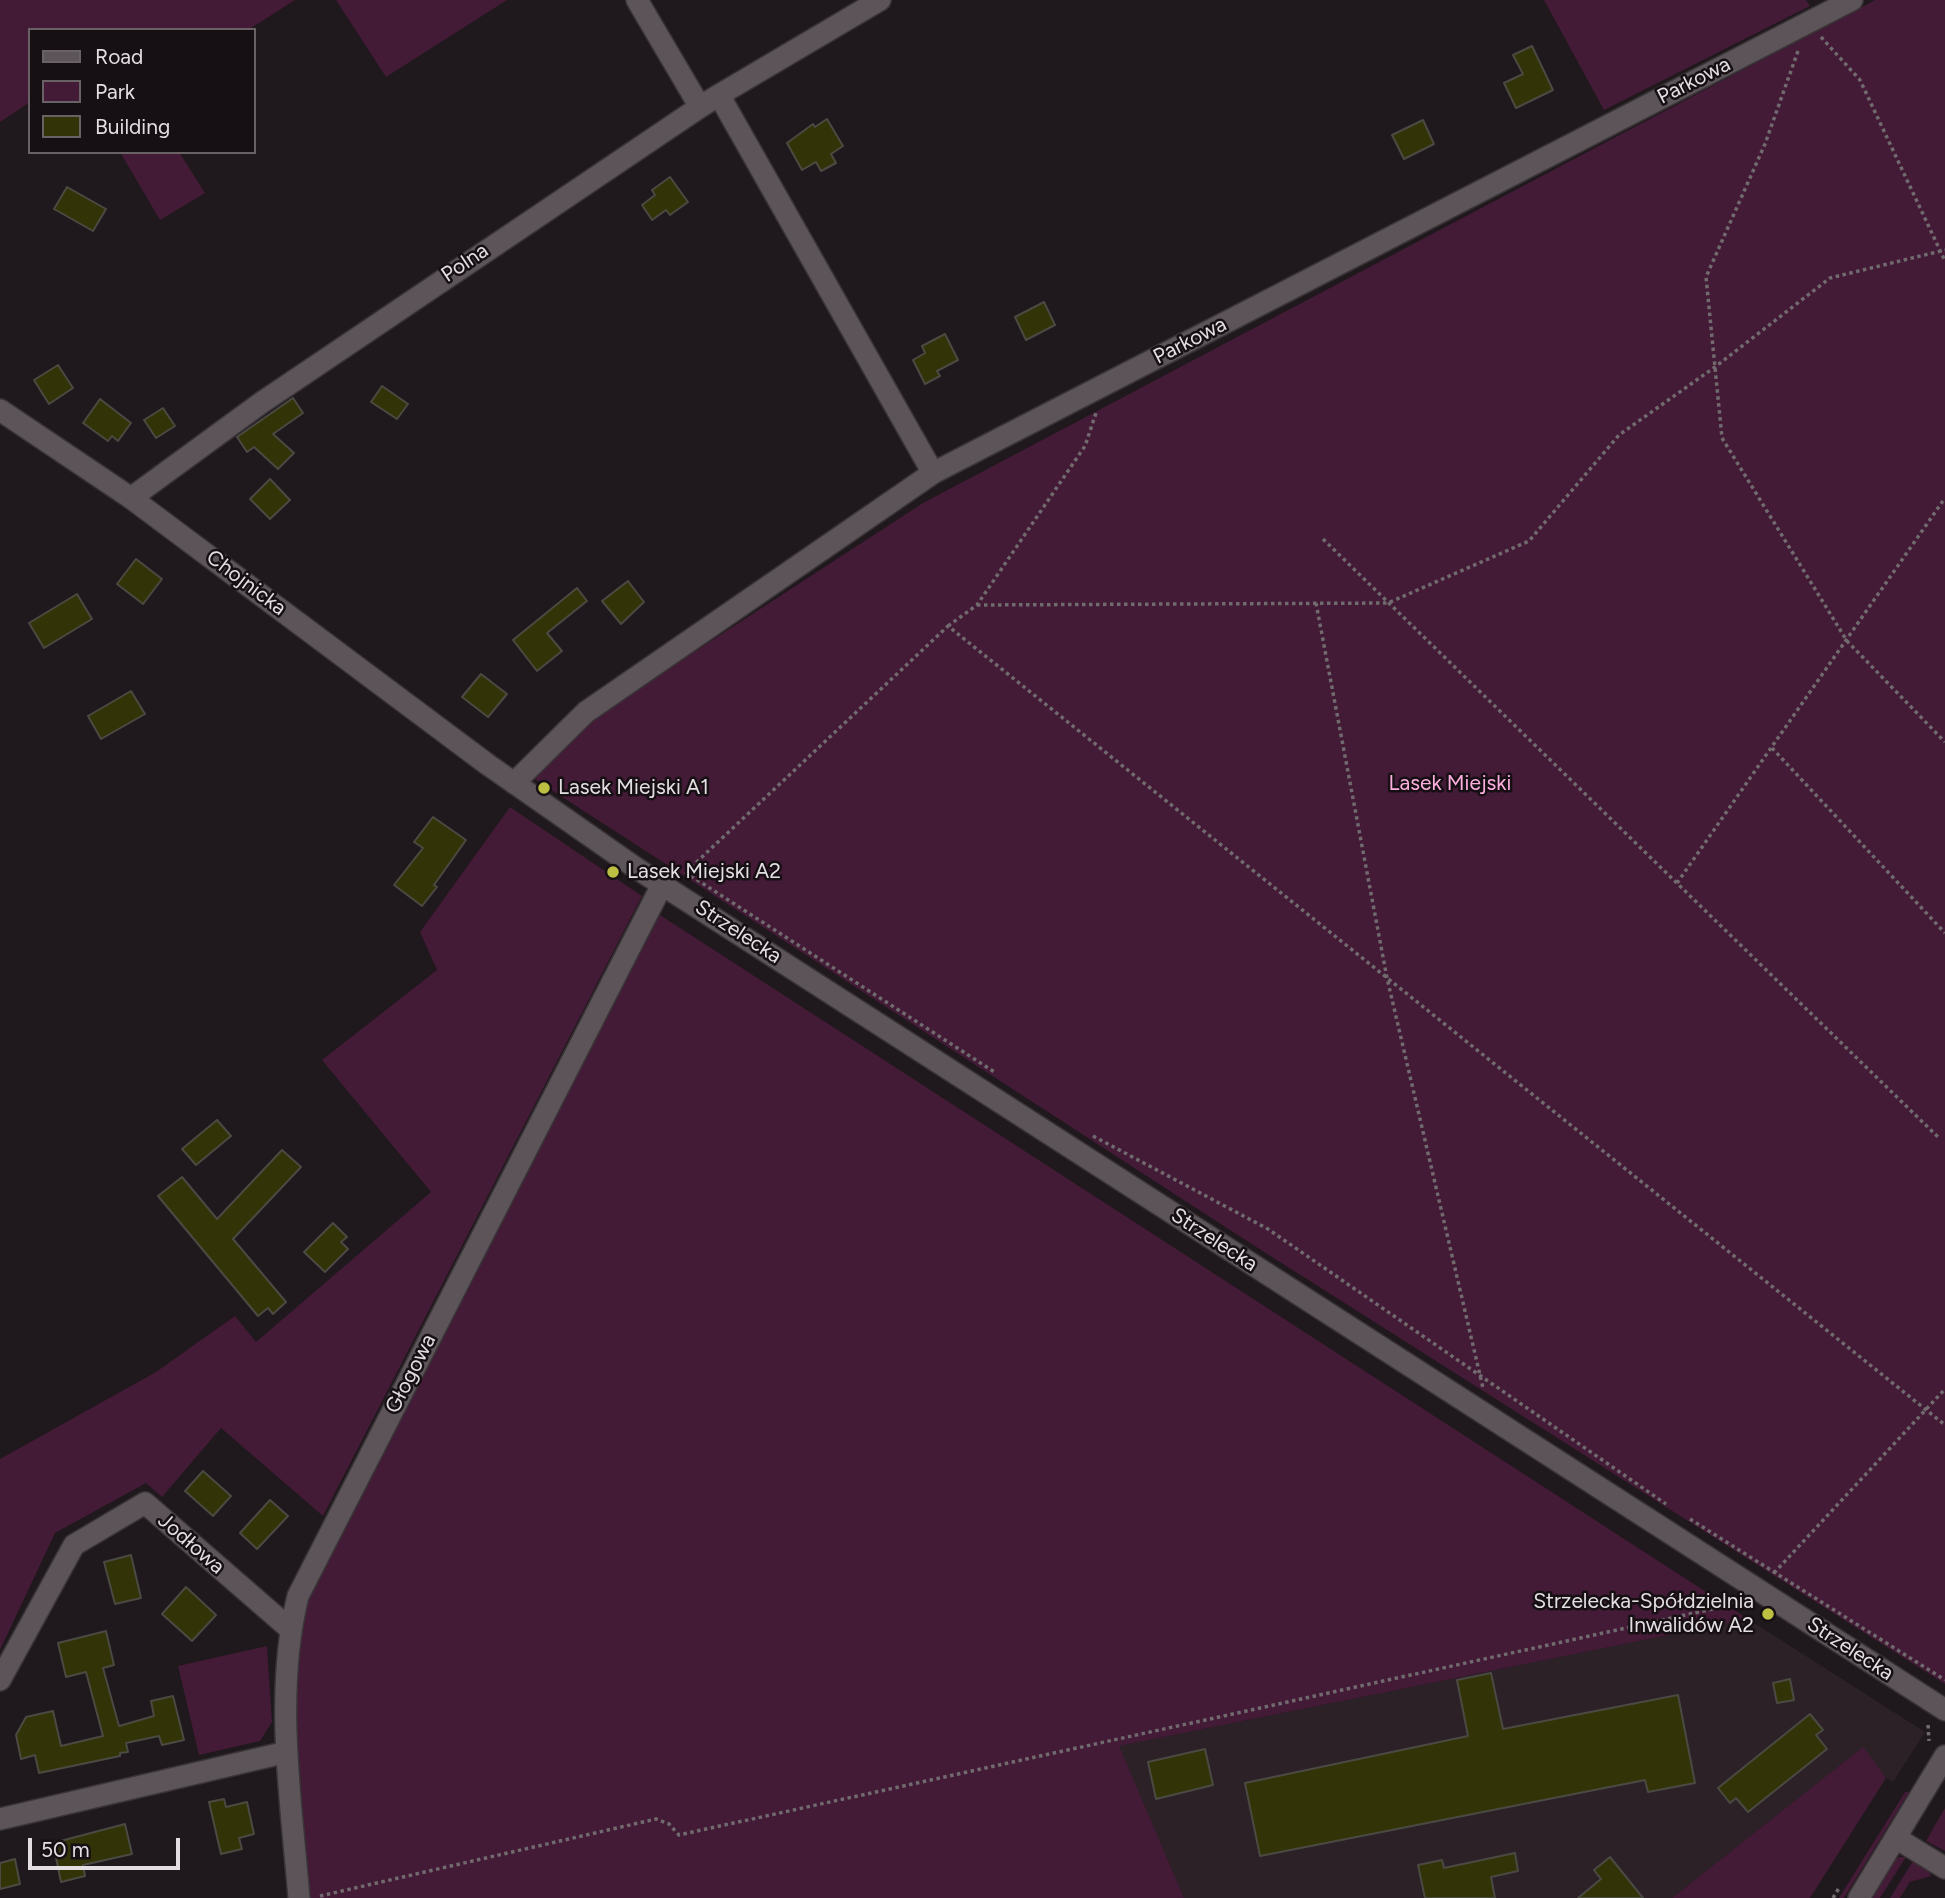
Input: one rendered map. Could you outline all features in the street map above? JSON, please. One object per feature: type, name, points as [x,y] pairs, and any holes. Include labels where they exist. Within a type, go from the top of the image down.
[{"type":"street","points":[[637,0],[700,107],[880,0]]},
{"type":"street","name":"Parkowa","points":[[514,783],[586,712],[933,473],[1852,0]]},
{"type":"street","points":[[719,95],[933,473]]},
{"type":"street","name":"Polna","points":[[131,498],[261,402],[700,107]]},
{"type":"street","name":"Chojnicka","points":[[0,410],[131,498],[487,764]]},
{"type":"street","name":"Strzelecka","points":[[487,764],[636,868],[1945,1710]]},
{"type":"street","name":"Głogowa","points":[[299,1898],[287,1752],[290,1629],[298,1596],[663,883]]},
{"type":"street","name":"Jodłowa","points":[[0,1680],[74,1545],[145,1503],[290,1629]]},
{"type":"street","points":[[0,1819],[287,1752]]},
{"type":"street","points":[[1859,1898],[1896,1838],[1935,1754]]},
{"type":"street","points":[[1896,1838],[1945,1868]]},
{"type":"path","points":[[1945,261],[1944,250],[1860,80],[1808,22],[1765,144],[1706,277],[1722,438],[1847,641],[1945,742]]},
{"type":"path","points":[[977,605],[1388,603],[1529,541],[1619,435],[1715,367],[1830,278],[1944,250]]},
{"type":"path","points":[[1006,1079],[687,872],[948,626],[977,605],[1085,446],[1106,384]]},
{"type":"path","points":[[1677,883],[1945,498]]},
{"type":"path","points":[[1323,539],[1938,1137]]},
{"type":"path","points":[[1316,603],[1387,978],[1490,1417]]},
{"type":"path","points":[[948,626],[1945,1425]]},
{"type":"path","points":[[1772,748],[1945,933]]},
{"type":"path","points":[[1086,1132],[1268,1229],[1677,1511]]},
{"type":"path","points":[[311,1898],[656,1819],[669,1824],[679,1835],[1722,1607],[1760,1591],[1775,1571],[1945,1389]]},
{"type":"path","points":[[1688,1518],[1945,1680]]},
{"type":"path","points":[[1915,1690],[1929,1669]]},
{"type":"path","points":[[1924,1716],[1930,1729],[1929,1742],[1935,1754]]},
{"type":"path","points":[[1833,1898],[1842,1883]]},
{"type":"shaded area","points":[[1748,1619],[1925,1732],[1893,1782],[1886,1778],[1862,1748],[1672,1898],[1184,1898],[1118,1746]]},
{"type":"green space","points":[[0,0],[295,0],[251,28],[28,28],[28,103],[0,122]]},
{"type":"green space","points":[[336,0],[507,0],[386,77]]},
{"type":"green space","points":[[1544,0],[1806,0],[1810,6],[1604,110]]},
{"type":"green space","name":"Lasek Miejski","points":[[1875,0],[1945,0],[1945,1684],[1250,1243],[530,776],[591,719],[923,503]]},
{"type":"green space","points":[[121,154],[180,154],[205,193],[160,220]]},
{"type":"green space","points":[[510,807],[642,896],[323,1516],[221,1428],[162,1497],[146,1483],[55,1533],[0,1650],[0,1459],[156,1372],[235,1316],[256,1342],[431,1192],[322,1060],[437,970],[420,932]]},
{"type":"green space","points":[[660,915],[1748,1619],[1119,1746],[1184,1898],[301,1898],[298,1743],[293,1658],[300,1600]]},
{"type":"green space","points":[[267,1646],[272,1722],[260,1741],[199,1755],[178,1666]]},
{"type":"green space","points":[[1863,1747],[1886,1778],[1810,1898],[1672,1898]]},
{"type":"green space","points":[[1905,1792],[1909,1792],[1844,1898],[1839,1898]]},
{"type":"green space","points":[[1945,1808],[1945,1851],[1926,1841]]},
{"type":"green space","points":[[1899,1857],[1906,1857],[1880,1898],[1870,1898],[1890,1864]]},
{"type":"green space","points":[[1913,1861],[1929,1871],[1931,1876],[1910,1882],[1900,1898],[1890,1898]]},
{"type":"building","points":[[1532,46],[1553,90],[1516,108],[1504,83],[1523,74],[1513,55]]},
{"type":"building","points":[[827,119],[843,146],[831,154],[836,163],[821,171],[816,162],[802,170],[787,143],[813,124],[815,127]]},
{"type":"building","points":[[1423,120],[1434,144],[1404,159],[1392,135]]},
{"type":"building","points":[[670,177],[688,202],[670,215],[666,210],[652,220],[642,205],[655,195],[652,190]]},
{"type":"building","points":[[67,187],[106,209],[93,231],[54,209]]},
{"type":"building","points":[[1044,302],[1055,325],[1026,340],[1015,317]]},
{"type":"building","points":[[945,334],[958,360],[937,371],[940,376],[925,384],[913,360],[925,353],[922,346]]},
{"type":"building","points":[[58,365],[73,388],[49,404],[34,380]]},
{"type":"building","points":[[382,386],[408,404],[397,419],[371,402]]},
{"type":"building","points":[[293,398],[303,413],[273,434],[294,453],[278,469],[254,447],[247,452],[237,437]]},
{"type":"building","points":[[100,399],[131,423],[118,441],[112,436],[108,441],[83,423]]},
{"type":"building","points":[[163,408],[175,426],[156,438],[144,420]]},
{"type":"building","points":[[270,479],[290,500],[270,519],[250,499]]},
{"type":"building","points":[[136,559],[162,579],[143,604],[117,584]]},
{"type":"building","points":[[628,581],[644,602],[621,624],[602,601]]},
{"type":"building","points":[[577,588],[587,601],[547,633],[562,651],[537,671],[513,640]]},
{"type":"building","points":[[77,594],[92,619],[44,648],[29,623]]},
{"type":"building","points":[[481,674],[507,694],[488,717],[462,697]]},
{"type":"building","points":[[131,691],[145,714],[101,739],[88,716]]},
{"type":"building","points":[[433,817],[466,840],[422,906],[394,885],[423,848],[414,842]]},
{"type":"building","points":[[217,1120],[231,1136],[196,1165],[182,1149]]},
{"type":"building","points":[[282,1150],[301,1167],[233,1239],[286,1302],[273,1314],[268,1308],[258,1316],[158,1196],[182,1177],[217,1219]]},
{"type":"building","points":[[333,1223],[347,1237],[341,1242],[348,1249],[325,1272],[304,1252]]},
{"type":"building","points":[[203,1471],[231,1496],[213,1516],[185,1491]]},
{"type":"building","points":[[270,1500],[288,1516],[257,1549],[240,1533]]},
{"type":"building","points":[[131,1555],[141,1598],[115,1604],[104,1562]]},
{"type":"building","points":[[186,1587],[216,1615],[192,1641],[162,1614]]},
{"type":"building","points":[[106,1631],[114,1665],[103,1668],[119,1726],[154,1716],[151,1701],[173,1696],[184,1740],[162,1745],[159,1736],[126,1743],[128,1752],[120,1753],[120,1756],[39,1773],[35,1755],[21,1759],[16,1735],[26,1717],[53,1711],[61,1746],[103,1736],[86,1672],[66,1677],[58,1643]]},
{"type":"building","points":[[1491,1673],[1503,1729],[1678,1695],[1695,1783],[1648,1792],[1645,1780],[1260,1856],[1245,1783],[1468,1736],[1457,1680]]},
{"type":"building","points":[[1790,1679],[1794,1700],[1777,1703],[1773,1683]]},
{"type":"building","points":[[1810,1714],[1823,1730],[1816,1735],[1827,1749],[1748,1812],[1736,1798],[1730,1803],[1718,1788]]},
{"type":"building","points":[[1205,1749],[1213,1785],[1156,1799],[1148,1762]]},
{"type":"building","points":[[224,1799],[226,1807],[247,1802],[254,1834],[239,1838],[242,1849],[221,1854],[209,1802]]},
{"type":"building","points":[[125,1824],[132,1854],[83,1865],[85,1876],[61,1882],[53,1843]]},
{"type":"building","points":[[1515,1853],[1518,1871],[1491,1877],[1495,1898],[1425,1898],[1418,1865],[1442,1860],[1444,1868]]},
{"type":"building","points":[[1610,1857],[1643,1898],[1578,1898],[1601,1879],[1594,1870]]},
{"type":"building","points":[[15,1859],[20,1884],[0,1889],[0,1863]]},
{"type":"place","name":"Lasek Miejski A1","points":[[544,788]]},
{"type":"place","name":"Lasek Miejski A2","points":[[613,872]]},
{"type":"place","name":"Strzelecka-Spółdzielnia Inwalidów A2","points":[[1768,1614]]}]
